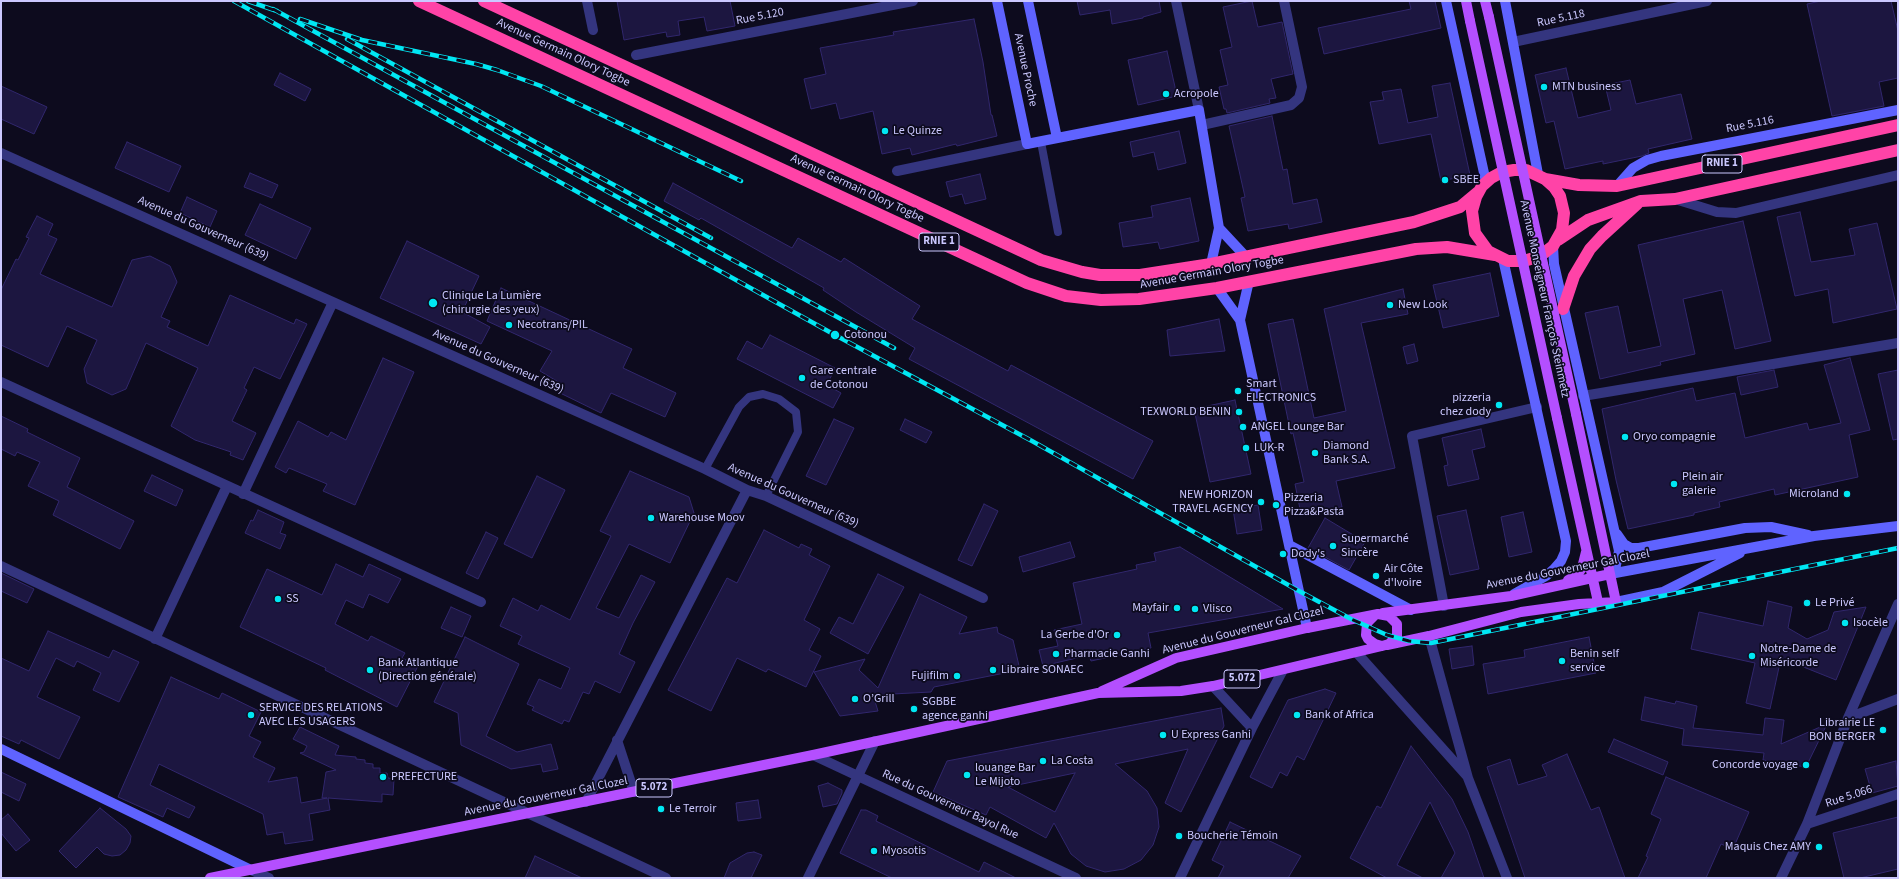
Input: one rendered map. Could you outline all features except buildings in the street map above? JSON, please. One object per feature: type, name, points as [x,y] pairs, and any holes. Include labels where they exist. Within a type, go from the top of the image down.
[{"type":"highway","name":"Avenue Germain Olory Togbe","points":[[419,1],[1027,283],[1066,296],[1101,300],[1139,299],[1217,288],[1416,249],[1447,247],[1499,257]]},
{"type":"highway","name":"Avenue Germain Olory Togbe","points":[[484,1],[1041,260],[1082,272],[1100,275],[1140,275],[1246,257],[1414,222],[1460,207],[1478,192]]},
{"type":"highway","name":"RNIE 1","points":[[1898,125],[1617,186],[1579,185],[1542,176],[1526,170],[1514,170],[1496,175],[1486,182],[1478,192],[1472,211],[1473,225],[1478,239],[1499,257],[1519,262],[1540,256],[1555,243],[1588,220],[1641,201],[1675,199],[1898,150]]},
{"type":"highway","points":[[1542,176],[1557,191],[1563,208],[1563,225],[1555,243]]},
{"type":"highway","points":[[1563,308],[1574,276],[1590,249],[1602,236],[1641,201]]},
{"type":"main road","name":"Avenue Monseigneur François Steinmetz","points":[[1466,1],[1598,602]]},
{"type":"main road","name":"Avenue Monseigneur François Steinmetz","points":[[1486,1],[1616,602]]},
{"type":"main road","points":[[1557,585],[1577,575],[1582,568],[1586,551]]},
{"type":"main road","name":"Avenue du Gouverneur Gal Clozel","points":[[1098,693],[1176,658],[1307,628],[1378,614],[1511,596],[1610,574]]},
{"type":"main road","name":"Avenue du Gouverneur Gal Clozel","points":[[210,878],[813,755],[1098,693],[1181,691],[1213,686],[1357,653],[1384,645],[1429,636],[1522,612],[1598,602],[1616,602]]},
{"type":"main road","points":[[1378,614],[1393,618],[1397,626],[1396,638],[1384,645],[1372,642],[1366,633],[1368,621],[1378,614]]},
{"type":"street","points":[[587,1],[593,30]]},
{"type":"street","name":"Rue 5.120","points":[[636,55],[913,1]]},
{"type":"street","name":"Avenue Proche","points":[[997,1],[1027,144]]},
{"type":"street","name":"Avenue Proche","points":[[1028,1],[1057,138]]},
{"type":"street","points":[[1176,1],[1202,125],[1219,228],[1211,264]]},
{"type":"street","points":[[1202,125],[1291,105],[1299,98],[1302,87],[1284,1]]},
{"type":"street","points":[[1446,1],[1486,182]]},
{"type":"street","points":[[1505,1],[1542,176]]},
{"type":"street","name":"Rue 5.118","points":[[1513,42],[1707,1]]},
{"type":"street","points":[[898,171],[1199,110]]},
{"type":"street","name":"Rue 5.116","points":[[1617,186],[1633,168],[1661,156],[1898,110]]},
{"type":"street","name":"Avenue du Gouverneur (639)","points":[[1,153],[705,469],[747,490],[766,496],[984,598]]},
{"type":"street","points":[[1675,199],[1717,212],[1736,213],[1898,175]]},
{"type":"street","points":[[1219,228],[1246,257]]},
{"type":"street","name":"Avenue Monseigneur François Steinmetz","points":[[1555,243],[1554,264],[1563,308],[1619,551],[1616,565],[1610,574]]},
{"type":"street","points":[[1499,257],[1537,407],[1566,541],[1565,552],[1561,561],[1546,576],[1511,596]]},
{"type":"street","points":[[1240,320],[1249,281]]},
{"type":"street","points":[[1217,288],[1240,320],[1307,628]]},
{"type":"street","points":[[244,494],[333,302]]},
{"type":"street","points":[[1583,396],[1898,343]]},
{"type":"street","points":[[1,382],[481,602]]},
{"type":"street","points":[[1444,606],[1412,436],[1537,407]]},
{"type":"street","points":[[155,639],[227,486]]},
{"type":"street","points":[[586,802],[747,490]]},
{"type":"street","name":"Avenue du Gouverneur Gal Clozel","points":[[1610,574],[1814,536],[1898,526]]},
{"type":"street","points":[[1614,530],[1624,544],[1631,548],[1639,548],[1745,528],[1771,527],[1814,536]]},
{"type":"street","points":[[1289,545],[1411,610]]},
{"type":"street","name":"Avenue du Gouverneur Gal Clozel","points":[[1616,602],[1669,589],[1736,554],[1761,546]]},
{"type":"street","points":[[1,566],[666,878]]},
{"type":"street","points":[[1781,878],[1807,824],[1848,718],[1898,604]]},
{"type":"street","points":[[1429,636],[1468,778],[1506,878]]},
{"type":"street","points":[[1357,653],[1468,778]]},
{"type":"street","points":[[1180,878],[1252,728],[1283,670]]},
{"type":"street","points":[[1213,686],[1252,728]]},
{"type":"street","points":[[1848,718],[1898,700]]},
{"type":"street","points":[[617,740],[634,792]]},
{"type":"street","points":[[808,878],[875,741]]},
{"type":"street","points":[[1,749],[269,878]]},
{"type":"street","name":"Rue du Gouverneur Bayol Rue","points":[[813,755],[1076,878]]},
{"type":"street","name":"Rue 5.066","points":[[1807,824],[1898,794]]},
{"type":"lane","points":[[1041,142],[1058,232]]},
{"type":"lane","points":[[705,469],[739,407],[749,397],[763,394],[779,399],[796,412],[798,432],[766,496]]},
{"type":"railway","points":[[234,1],[835,335],[1032,441],[1299,591],[1351,619],[1387,635],[1409,641],[1431,643],[1898,548]]},
{"type":"railway","points":[[248,1],[277,11]]},
{"type":"railway","points":[[273,9],[894,348]]},
{"type":"railway","points":[[300,19],[362,40],[476,64],[541,86],[741,181]]},
{"type":"railway","points":[[347,39],[711,238]]},
{"type":"place","name":"MTN business","points":[[1544,87]]},
{"type":"place","name":"Acropole","points":[[1166,94]]},
{"type":"place","name":"Le Quinze","points":[[885,131]]},
{"type":"place","name":"SBEE","points":[[1445,180]]},
{"type":"place","name":"Clinique La Lumière (chirurgie des yeux)","points":[[433,303]]},
{"type":"place","name":"New Look","points":[[1390,305]]},
{"type":"place","name":"Necotrans/PIL","points":[[509,325]]},
{"type":"place","name":"Cotonou","points":[[835,335]]},
{"type":"place","name":"Gare centrale de Cotonou","points":[[802,378]]},
{"type":"place","name":"Smart ELECTRONICS","points":[[1238,391]]},
{"type":"place","name":"pizzeria chez dody","points":[[1499,405]]},
{"type":"place","name":"TEXWORLD BENIN","points":[[1239,412]]},
{"type":"place","name":"ANGEL Lounge Bar","points":[[1243,427]]},
{"type":"place","name":"Oryo compagnie","points":[[1625,437]]},
{"type":"place","name":"LUK-R","points":[[1246,448]]},
{"type":"place","name":"Diamond Bank S.A.","points":[[1315,453]]},
{"type":"place","name":"Plein air galerie","points":[[1674,484]]},
{"type":"place","name":"Microland","points":[[1847,494]]},
{"type":"place","name":"NEW HORIZON TRAVEL AGENCY","points":[[1261,502]]},
{"type":"place","name":"Pizzeria Pizza&Pasta","points":[[1276,505]]},
{"type":"place","name":"Warehouse Moov","points":[[651,518]]},
{"type":"place","name":"Supermarché Sincère","points":[[1333,546]]},
{"type":"place","name":"Dody's","points":[[1283,554]]},
{"type":"place","name":"Air Côte d'Ivoire","points":[[1376,576]]},
{"type":"place","name":"SS","points":[[278,599]]},
{"type":"place","name":"Le Privé","points":[[1807,603]]},
{"type":"place","name":"Mayfair","points":[[1177,608]]},
{"type":"place","name":"Vlisco","points":[[1195,609]]},
{"type":"place","name":"Isocèle","points":[[1845,623]]},
{"type":"place","name":"La Gerbe d'Or","points":[[1117,635]]},
{"type":"place","name":"Pharmacie Ganhi","points":[[1056,654]]},
{"type":"place","name":"Notre-Dame de Miséricorde","points":[[1752,656]]},
{"type":"place","name":"Benin self service","points":[[1562,661]]},
{"type":"place","name":"Bank Atlantique (Direction générale)","points":[[370,670]]},
{"type":"place","name":"Libraire SONAEC","points":[[993,670]]},
{"type":"place","name":"Fujifilm","points":[[957,676]]},
{"type":"place","name":"O’Grill","points":[[855,699]]},
{"type":"place","name":"SGBBE agence ganhi","points":[[914,709]]},
{"type":"place","name":"SERVICE DES RELATIONS AVEC LES USAGERS","points":[[251,715]]},
{"type":"place","name":"Bank of Africa","points":[[1297,715]]},
{"type":"place","name":"Librairie LE BON BERGER","points":[[1883,730]]},
{"type":"place","name":"U Express Ganhi","points":[[1163,735]]},
{"type":"place","name":"La Costa","points":[[1043,761]]},
{"type":"place","name":"Concorde voyage","points":[[1806,765]]},
{"type":"place","name":"louange Bar Le Mijoto","points":[[967,775]]},
{"type":"place","name":"PREFECTURE","points":[[383,777]]},
{"type":"place","name":"Le Terroir","points":[[661,809]]},
{"type":"place","name":"Boucherie Témoin","points":[[1179,836]]},
{"type":"place","name":"Maquis Chez AMY","points":[[1819,847]]},
{"type":"place","name":"Myosotis","points":[[874,851]]}]
